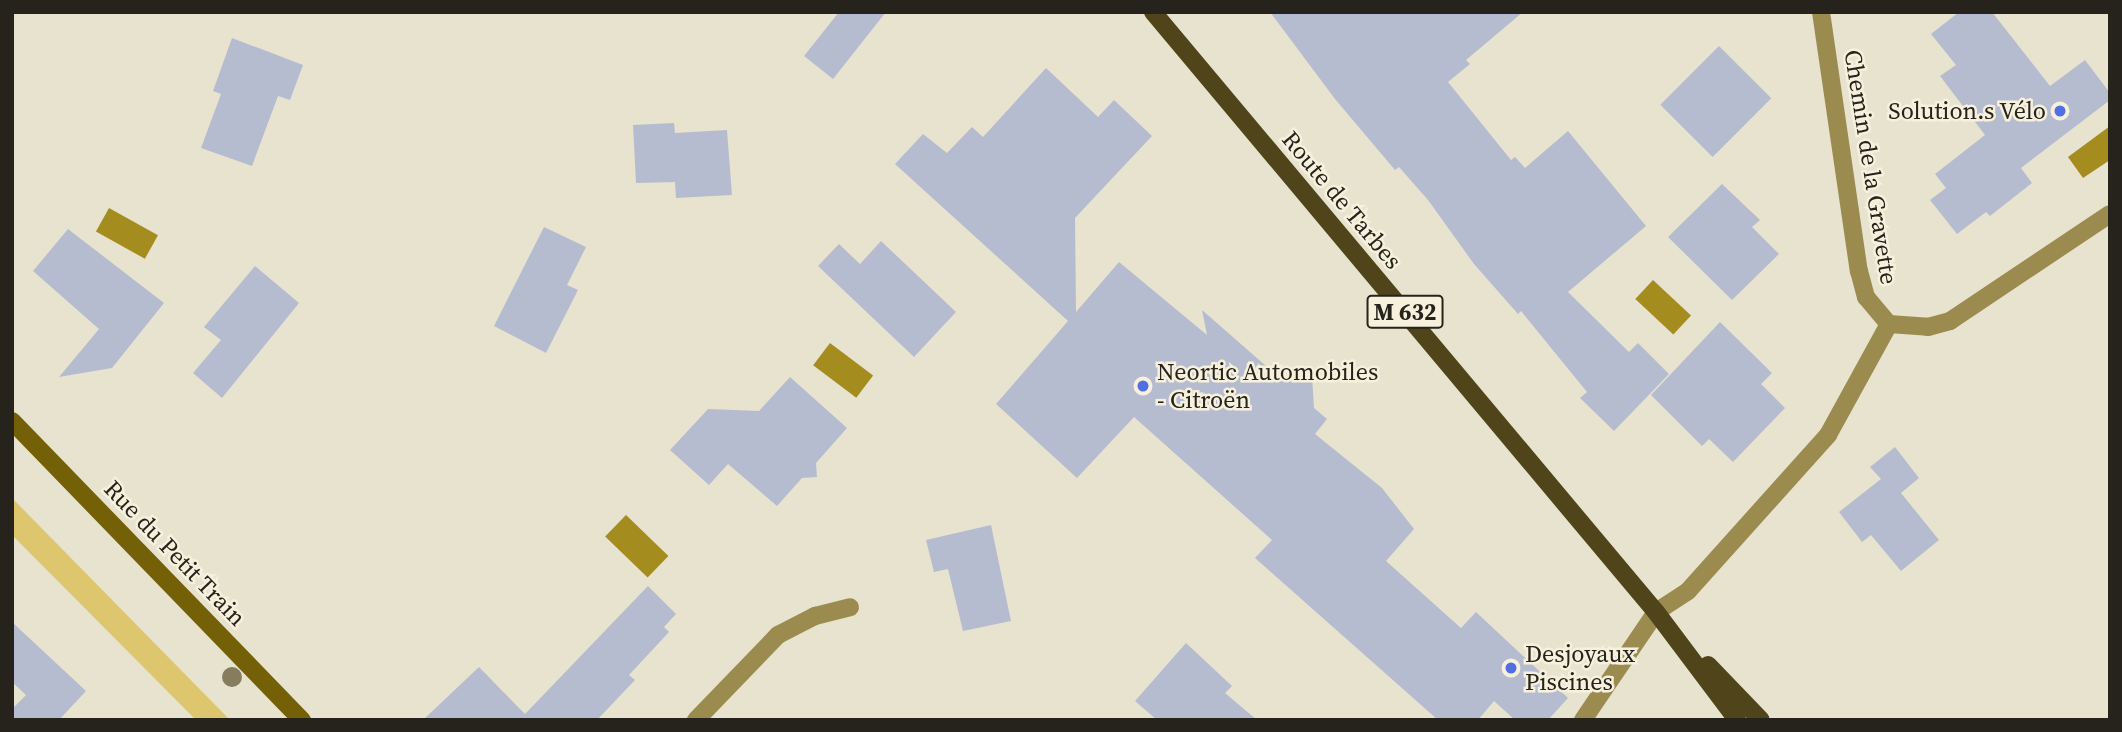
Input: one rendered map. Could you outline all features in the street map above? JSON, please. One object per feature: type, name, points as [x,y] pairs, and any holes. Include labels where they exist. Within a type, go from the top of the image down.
[{"type":"main road","name":"Route de Tarbes","points":[[1153,12],[1657,612],[1737,720]]},
{"type":"main road","name":"Route de Tarbes","points":[[1657,612],[1761,720]]},
{"type":"street","name":"Chemin de la Gravette","points":[[1821,12],[1859,271],[1866,297],[1889,324]]},
{"type":"street","points":[[1583,720],[1657,612],[1688,591],[1828,435],[1889,324],[1928,327],[1950,321],[2110,214]]},
{"type":"street","name":"Rue du Petit Train","points":[[12,421],[302,720]]},
{"type":"street","points":[[696,720],[778,635],[815,616],[850,607]]},
{"type":"shaded area","points":[[2110,126],[2110,160],[2083,178],[2068,157]]},
{"type":"shaded area","points":[[109,208],[158,235],[145,259],[96,232]]},
{"type":"shaded area","points":[[1653,280],[1691,315],[1673,334],[1635,299]]},
{"type":"shaded area","points":[[830,343],[873,375],[856,398],[813,365]]},
{"type":"shaded area","points":[[12,498],[230,720],[196,720],[12,535]]},
{"type":"shaded area","points":[[626,515],[668,556],[648,578],[605,537]]},
{"type":"building","points":[[839,12],[886,12],[833,79],[804,56]]},
{"type":"building","points":[[1270,12],[1523,12],[1466,60],[1470,64],[1448,82],[1511,160],[1515,157],[1525,168],[1568,131],[1646,226],[1568,292],[1629,352],[1638,343],[1669,374],[1614,431],[1580,398],[1587,392],[1521,311],[1518,314],[1474,264],[1428,200],[1399,167],[1395,170],[1335,99]]},
{"type":"building","points":[[1959,12],[1992,12],[2050,86],[2085,60],[2110,93],[2110,100],[2021,168],[2032,183],[1990,216],[1986,212],[1957,234],[1930,200],[1946,188],[1935,174],[1985,135],[1940,76],[1956,65],[1931,34]]},
{"type":"building","points":[[232,38],[303,65],[290,100],[278,96],[252,166],[201,148],[221,94],[213,91]]},
{"type":"building","points":[[1719,46],[1771,98],[1713,157],[1660,105]]},
{"type":"building","points":[[1046,68],[1098,117],[1114,100],[1152,136],[1075,218],[1076,312],[1119,262],[1207,335],[1202,310],[1282,380],[1312,376],[1314,408],[1327,419],[1315,434],[1382,488],[1414,529],[1386,561],[1461,628],[1476,612],[1568,698],[1548,720],[1515,720],[1494,701],[1478,720],[1438,720],[1255,558],[1272,540],[1134,417],[1077,478],[996,404],[1068,321],[895,164],[923,134],[947,153],[972,127],[983,137]]},
{"type":"building","points":[[674,123],[675,133],[727,130],[732,195],[676,198],[675,182],[636,183],[633,125]]},
{"type":"building","points":[[1722,184],[1760,220],[1752,227],[1779,254],[1732,300],[1668,237]]},
{"type":"building","points":[[544,227],[586,247],[567,285],[578,290],[546,353],[494,326]]},
{"type":"building","points":[[68,229],[164,303],[112,368],[59,377],[99,329],[33,271]]},
{"type":"building","points":[[881,241],[956,312],[914,357],[818,266],[839,244],[860,264]]},
{"type":"building","points":[[255,266],[299,303],[222,398],[193,373],[221,340],[204,327]]},
{"type":"building","points":[[1720,322],[1772,373],[1761,384],[1785,408],[1733,462],[1709,439],[1702,446],[1651,395]]},
{"type":"building","points":[[790,377],[847,428],[816,463],[817,477],[802,478],[777,506],[728,464],[709,485],[670,450],[708,409],[759,411]]},
{"type":"building","points":[[1895,447],[1919,478],[1901,493],[1939,540],[1901,571],[1871,535],[1862,542],[1839,512],[1881,479],[1870,467]]},
{"type":"building","points":[[991,525],[1011,621],[963,631],[948,569],[934,572],[926,540]]},
{"type":"building","points":[[648,586],[676,614],[664,627],[669,632],[629,675],[635,680],[597,720],[423,720],[479,667],[525,714]]},
{"type":"building","points":[[12,622],[86,691],[59,720],[12,720],[12,709],[26,695],[12,682]]},
{"type":"building","points":[[1186,643],[1232,686],[1225,693],[1257,720],[1157,720],[1135,701]]},
{"type":"place","name":"Solution.s Vélo","points":[[2060,111]]},
{"type":"place","name":"Neortic Automobiles - Citroën","points":[[1143,386]]},
{"type":"place","name":"Desjoyaux Piscines","points":[[1511,668]]}]
